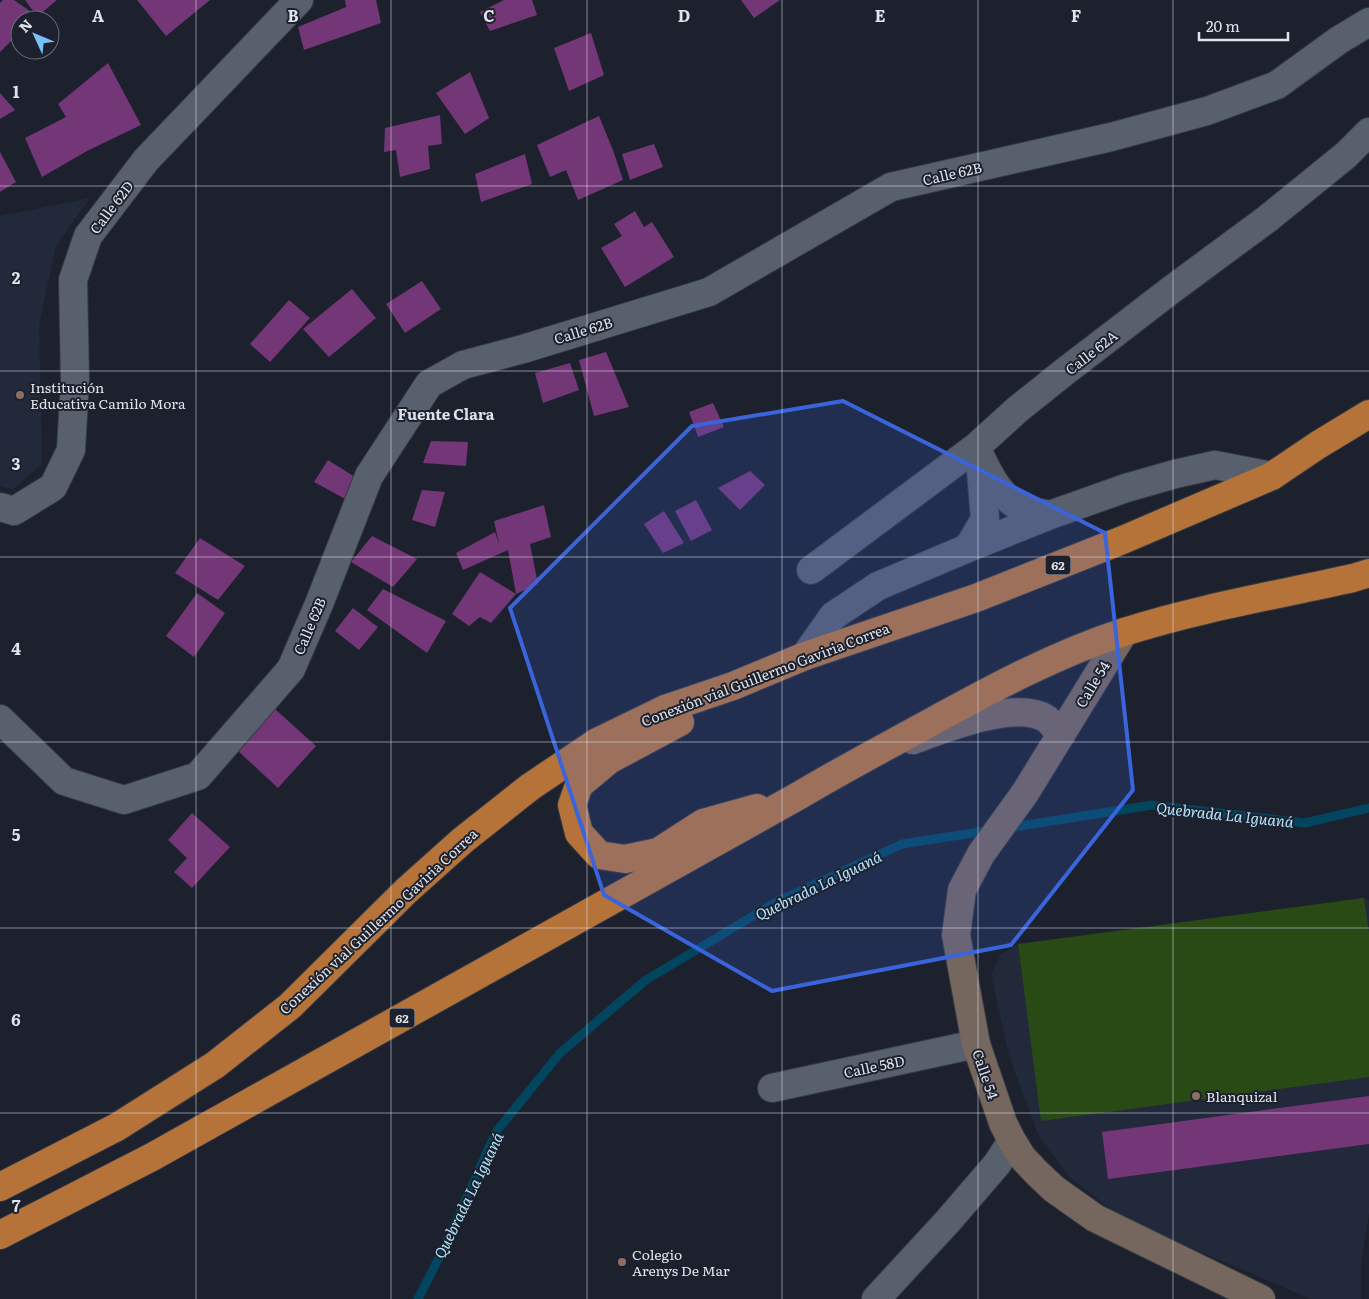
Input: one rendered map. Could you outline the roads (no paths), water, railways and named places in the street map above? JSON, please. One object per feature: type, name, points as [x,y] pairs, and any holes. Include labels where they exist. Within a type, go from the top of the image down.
[{"type":"highway","name":"Conexión vial Guillermo Gaviria Correa","points":[[0,1187],[117,1127],[215,1065],[290,1006],[406,891],[463,840],[530,787],[597,742],[665,709],[733,686],[805,656],[993,591],[1125,539],[1272,476],[1369,414]]},
{"type":"highway","name":"62","points":[[0,1235],[152,1157],[800,795],[834,774],[994,687],[1058,657],[1124,632],[1198,612],[1369,573]]},
{"type":"highway","points":[[733,686],[692,715],[608,760],[578,785],[572,805],[579,833],[599,855],[626,859],[658,852],[703,823],[800,795]]},
{"type":"street","name":"Calle 62D","points":[[7,509],[53,487],[71,450],[75,380],[73,280],[88,236],[146,160],[299,0]]},
{"type":"street","name":"Calle 62B","points":[[0,719],[64,782],[124,800],[198,776],[291,669],[319,604],[369,476],[429,384],[463,365],[523,349],[709,292],[891,186],[1111,137],[1207,111],[1268,88],[1277,84],[1339,40],[1369,22]]},
{"type":"street","name":"Calle 62A","points":[[811,570],[976,447],[1062,373],[1274,213],[1346,155],[1369,132]]},
{"type":"street","points":[[976,447],[988,472],[1007,499],[1026,510],[1050,515]]},
{"type":"street","points":[[968,548],[985,519],[981,471],[976,447]]},
{"type":"street","points":[[805,656],[833,616],[878,586],[1050,515],[1126,488],[1215,465],[1272,476]]},
{"type":"street","name":"Calle 54","points":[[1124,632],[1025,793],[981,854],[962,890],[956,935],[976,1044],[1003,1123],[1012,1141],[1022,1157],[1054,1189],[1095,1218],[1261,1299]]},
{"type":"street","points":[[872,755],[989,715],[1026,712],[1046,718],[1061,735]]},
{"type":"street","name":"Calle 58D","points":[[772,1088],[976,1044]]},
{"type":"street","points":[[876,1299],[948,1221],[997,1164],[1012,1141]]},
{"type":"waterway","name":"Quebrada La Iguaná","points":[[1007,828],[1152,805],[1305,823],[1369,808]]},
{"type":"waterway","name":"Quebrada La Iguaná","points":[[418,1299],[443,1250],[496,1132],[560,1053],[646,980],[778,901],[902,844],[992,830]]},
{"type":"place","name":"Institución Educativa Camilo Mora","points":[[20,395]]},
{"type":"place","name":"Blanquizal","points":[[1196,1096]]},
{"type":"place","name":"Colegio Arenys De Mar","points":[[622,1262]]},
{"type":"district","name":"Fuente Clara","points":[[446,413]]}]
